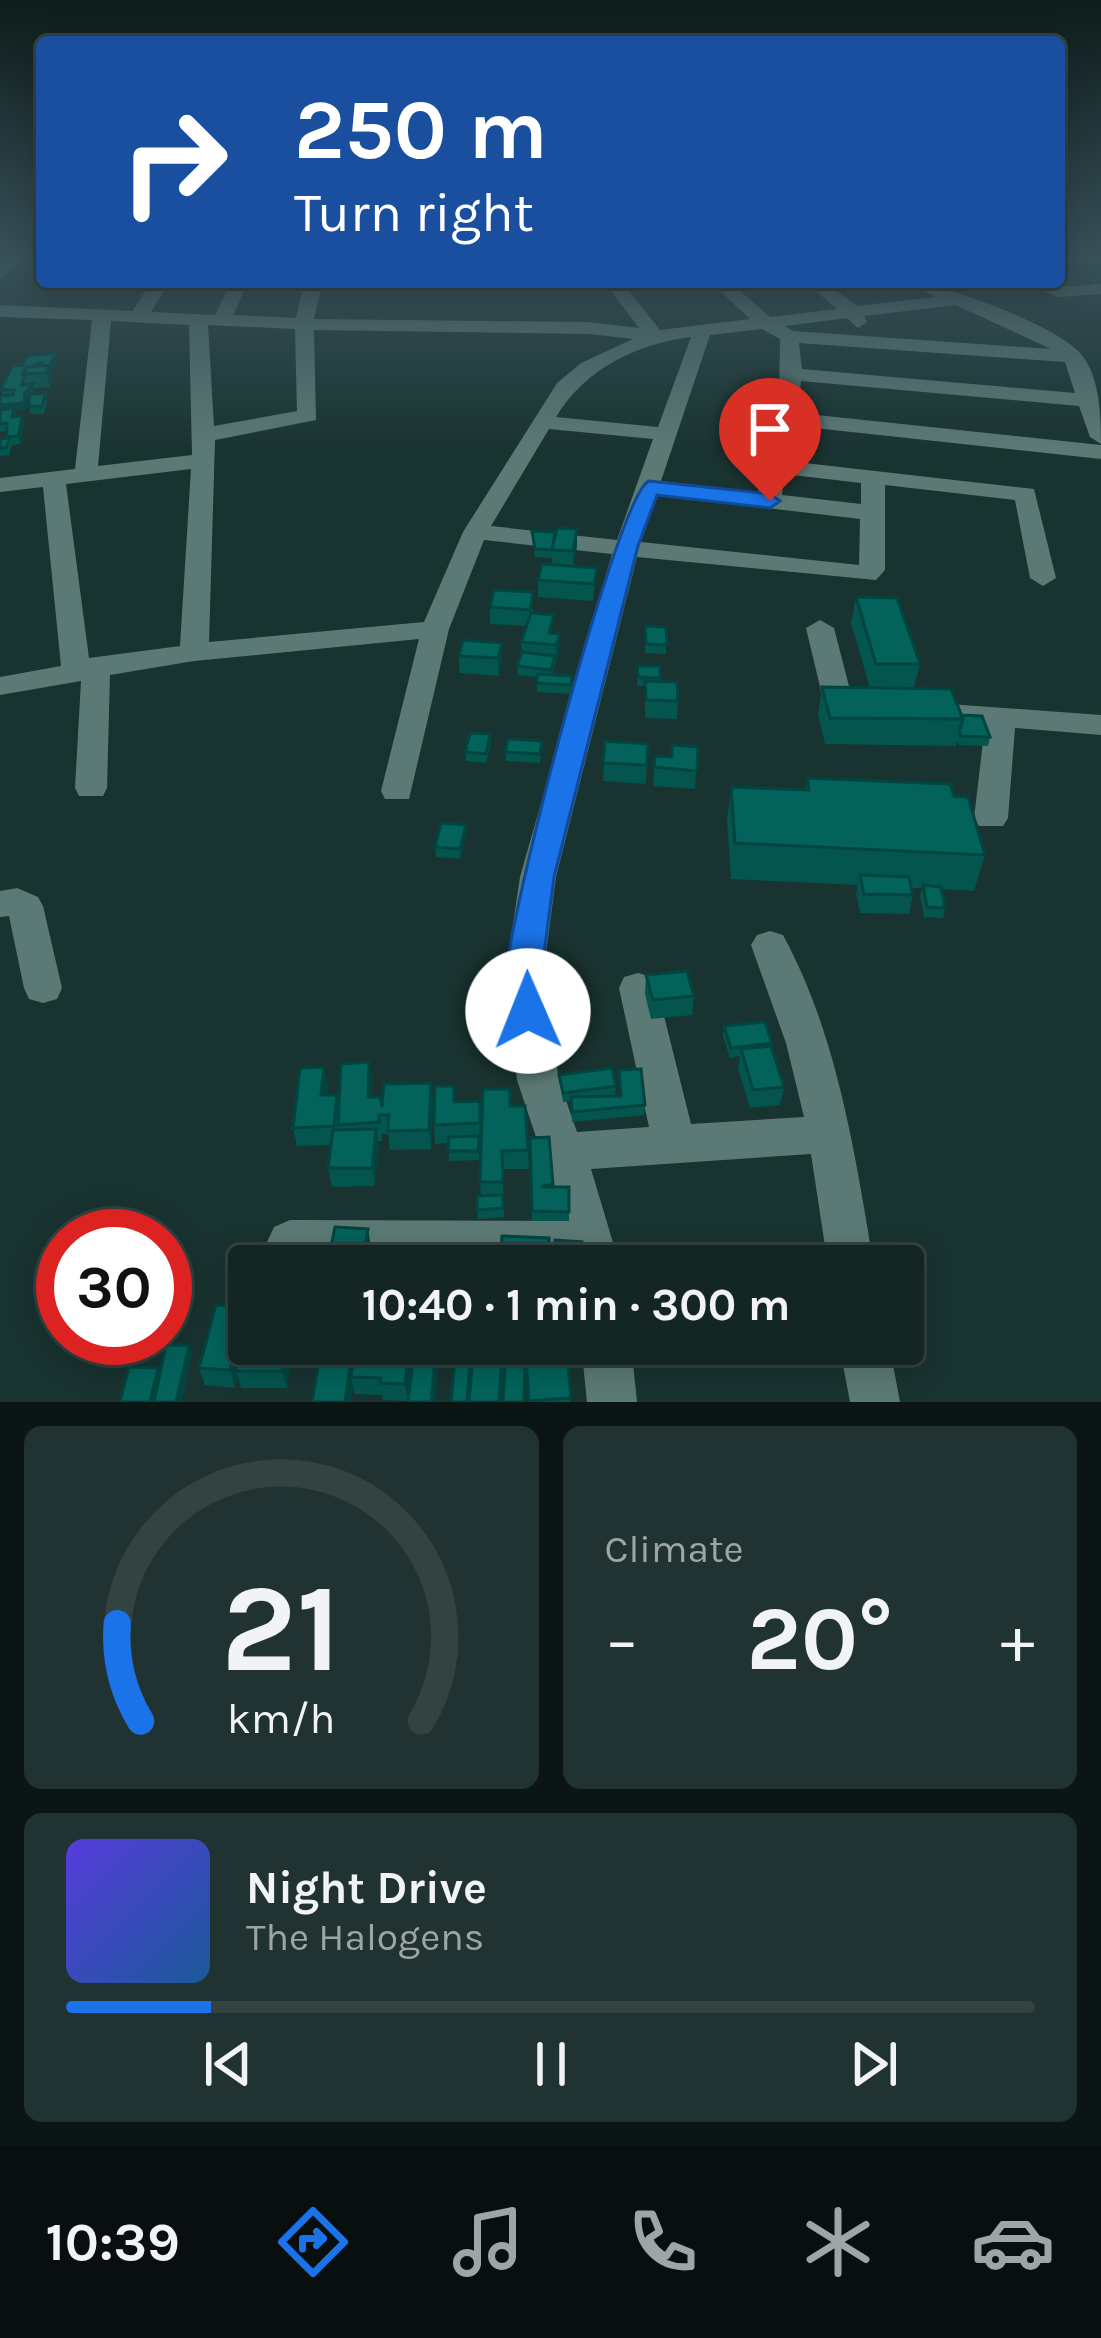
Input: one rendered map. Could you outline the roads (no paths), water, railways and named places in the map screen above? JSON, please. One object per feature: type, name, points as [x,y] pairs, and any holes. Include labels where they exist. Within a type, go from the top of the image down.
[{"type":"street","points":[[86,476],[101,322]]},
{"type":"street","points":[[194,652],[202,448],[198,322]]},
{"type":"street","points":[[272,322],[589,328],[655,336],[777,322]]},
{"type":"street","points":[[589,328],[603,322]]},
{"type":"street","points":[[644,322],[655,336]]},
{"type":"street","points":[[794,336],[823,322]]},
{"type":"street","points":[[851,322],[867,341]]},
{"type":"street","points":[[1014,322],[1048,338],[1073,357],[1101,437]]},
{"type":"street","points":[[0,485],[86,476],[308,416],[304,324]]},
{"type":"street","points":[[766,324],[794,336],[1073,357]]},
{"type":"street","points":[[593,1245],[538,1080],[524,977],[538,877],[627,546],[702,332]]},
{"type":"street","points":[[397,791],[435,629],[475,532],[564,387],[588,367],[655,336]]},
{"type":"street","points":[[770,501],[789,419],[794,336]]},
{"type":"street","points":[[795,374],[1088,400]]},
{"type":"street","points":[[789,419],[1101,452]]},
{"type":"street","points":[[541,422],[667,434]]},
{"type":"street","points":[[775,466],[1026,494],[1043,578]]},
{"type":"street","points":[[475,532],[867,574],[872,570],[873,478]]},
{"type":"street","points":[[54,479],[86,667],[91,788]]},
{"type":"street","points":[[649,488],[871,513]]},
{"type":"street","points":[[820,628],[837,695],[850,702],[1101,725]]},
{"type":"street","points":[[0,686],[86,667],[194,652],[435,629]]},
{"type":"street","points":[[991,818],[1001,717]]},
{"type":"street","points":[[0,904],[17,901],[26,906],[44,988]]},
{"type":"street","points":[[770,945],[806,1043],[830,1134],[848,1245]]},
{"type":"street","points":[[638,988],[674,1144]]},
{"type":"street","points":[[562,1152],[830,1134]]},
{"type":"street","points":[[290,1242],[366,1245]]},
{"type":"street","points":[[608,1365],[612,1402]]},
{"type":"street","points":[[868,1365],[875,1402]]}]
